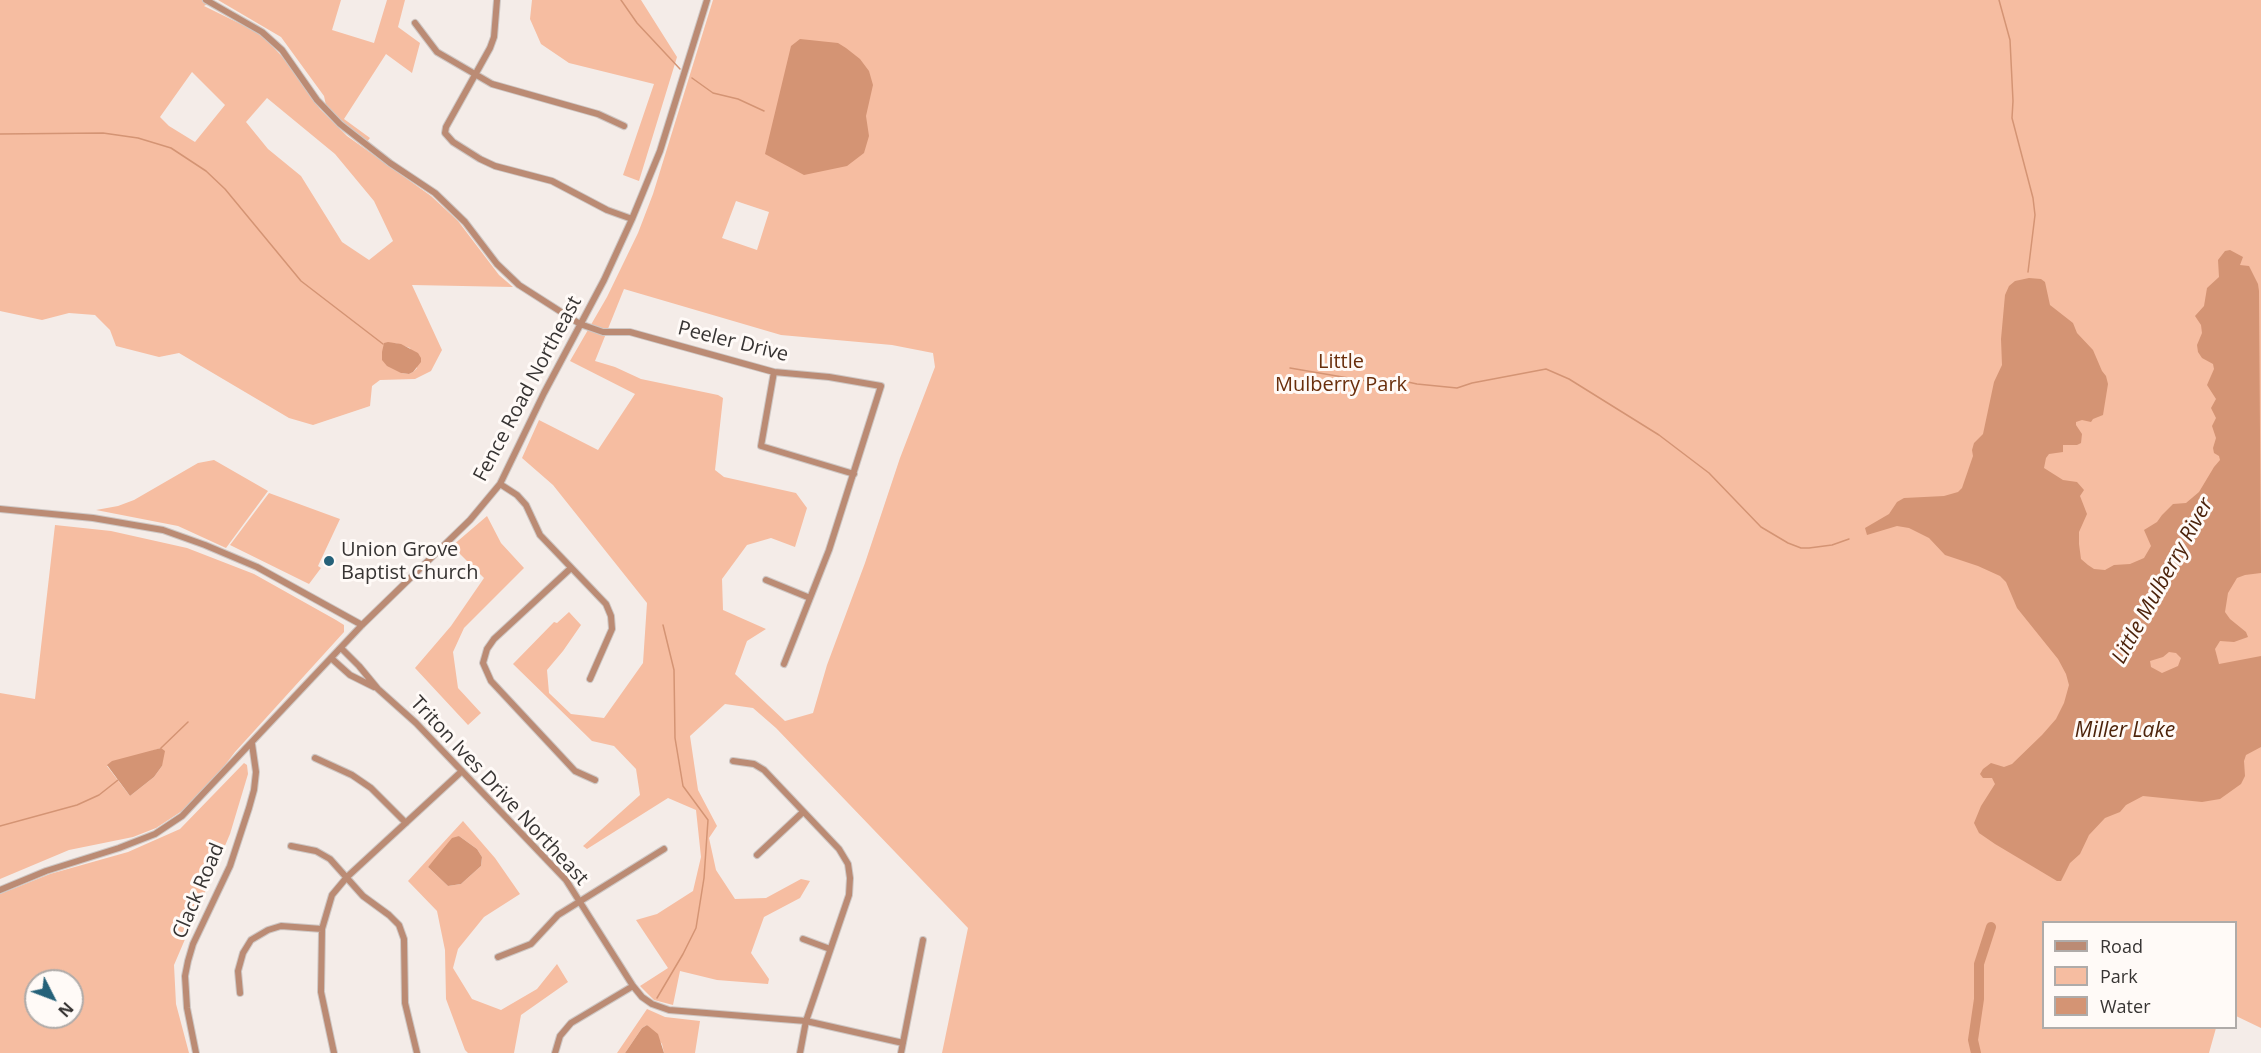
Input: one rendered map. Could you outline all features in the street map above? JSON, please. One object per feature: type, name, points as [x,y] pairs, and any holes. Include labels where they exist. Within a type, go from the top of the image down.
[{"type":"street","name":"Peeler Drive","points":[[206,0],[262,32],[282,50],[318,100],[340,124],[390,163],[435,193],[465,222],[497,264],[519,285],[580,324],[603,332],[630,332],[774,372],[829,377],[880,386],[854,474]]},
{"type":"street","points":[[497,0],[494,37],[446,127],[445,133],[487,162],[552,181],[607,210],[632,219]]},
{"type":"street","name":"Fence Road Northeast","points":[[0,890],[46,871],[155,834],[182,816],[362,625],[470,520],[501,484],[604,280],[632,219],[660,151],[707,0]]},
{"type":"street","points":[[415,23],[437,52],[492,84],[598,114],[624,126]]},
{"type":"street","points":[[774,372],[761,446],[854,474],[829,550],[784,664]]},
{"type":"street","points":[[501,484],[517,495],[526,505],[540,536],[606,604],[611,616],[612,629],[590,679]]},
{"type":"street","points":[[0,509],[93,518],[163,530],[205,544],[256,567],[362,625]]},
{"type":"street","points":[[571,568],[494,639],[487,649],[483,663],[490,681],[575,771],[595,780]]},
{"type":"street","points":[[766,580],[810,598]]},
{"type":"street","name":"Triton Ives Drive Northeast","points":[[341,648],[378,689],[416,723],[566,880],[642,997],[652,1004],[669,1010],[806,1021],[903,1043]]},
{"type":"street","name":"Triton Ives Drive Northeast","points":[[331,658],[350,675],[378,689]]},
{"type":"street","name":"Clack Road","points":[[196,1053],[187,1008],[188,961],[193,944],[230,866],[249,808],[256,772],[252,744]]},
{"type":"street","points":[[315,758],[352,775],[371,788],[406,823]]},
{"type":"street","points":[[733,761],[754,764],[764,770],[839,849],[849,871],[849,895],[806,1021],[800,1053]]},
{"type":"street","points":[[334,1053],[321,992],[322,929],[332,895],[347,877],[462,771]]},
{"type":"street","points":[[757,855],[802,812]]},
{"type":"street","points":[[291,846],[316,851],[330,859],[363,896],[399,925],[404,939],[405,1003],[417,1053]]},
{"type":"street","points":[[498,957],[531,944],[558,915],[664,849]]},
{"type":"street","points":[[240,993],[238,971],[243,953],[251,940],[268,930],[281,926],[322,929]]},
{"type":"street","points":[[803,939],[830,949]]},
{"type":"street","points":[[901,1053],[923,939]]},
{"type":"street","points":[[555,1053],[560,1036],[571,1023],[633,986]]},
{"type":"green space","points":[[0,0],[214,0],[204,6],[261,34],[288,63],[320,109],[347,136],[431,196],[458,221],[499,275],[513,287],[412,285],[442,350],[431,371],[415,379],[380,380],[372,386],[370,406],[313,425],[289,418],[179,353],[159,357],[116,346],[110,330],[95,315],[69,313],[42,320],[0,311]],"holes":[[[192,72],[225,105],[195,142],[169,126],[160,117]],[[267,98],[335,154],[374,201],[393,241],[369,260],[342,242],[301,176],[268,149],[246,122]],[[395,343],[410,348],[417,368],[409,374],[401,373]]]},
{"type":"green space","points":[[218,0],[341,0],[332,30],[374,43],[387,0],[405,0],[398,27],[420,43],[412,73],[386,54],[344,119],[370,138],[366,143],[327,110],[324,96],[281,37]]},
{"type":"green space","points":[[532,0],[641,0],[677,57],[639,181],[623,175],[654,84],[569,63],[541,44],[530,19]]},
{"type":"green space","name":"Little Mulberry Park","points":[[713,0],[2261,0],[2261,1028],[2237,1016],[2237,921],[2042,921],[2042,1029],[2216,1029],[2209,1053],[942,1053],[968,928],[776,728],[753,708],[725,704],[690,736],[698,790],[717,826],[709,838],[716,870],[735,899],[766,898],[801,879],[810,881],[800,898],[764,917],[751,953],[769,979],[768,984],[717,980],[680,971],[673,1005],[654,1000],[640,986],[668,968],[636,920],[657,914],[693,891],[701,857],[696,810],[668,798],[587,849],[583,846],[640,795],[636,769],[614,746],[592,741],[513,664],[554,622],[557,623],[569,612],[581,625],[547,670],[549,693],[571,714],[604,718],[643,663],[647,603],[553,485],[522,458],[539,420],[598,450],[635,394],[570,361],[607,297],[638,233],[653,194]],"holes":[[[736,201],[769,212],[757,250],[722,238]],[[624,289],[781,335],[892,345],[933,353],[935,367],[900,458],[865,563],[827,665],[813,713],[785,721],[735,674],[747,641],[766,629],[723,610],[722,579],[747,545],[771,538],[795,547],[807,508],[796,493],[724,477],[715,470],[723,398],[641,379],[595,361]]]},
{"type":"green space","points":[[214,460],[268,491],[226,548],[178,526],[96,510],[134,500],[198,463]]},
{"type":"green space","points":[[269,493],[340,519],[318,566],[321,568],[309,584],[230,545]]},
{"type":"green space","points":[[487,516],[501,543],[524,568],[464,628],[453,652],[458,688],[481,713],[468,725],[415,668],[451,626],[484,578],[452,546]]},
{"type":"green space","points":[[55,525],[111,531],[187,548],[254,574],[344,625],[344,632],[235,752],[209,786],[185,809],[156,828],[133,837],[69,850],[0,879],[0,693],[35,699]],"holes":[[[161,748],[162,766],[154,777],[130,796],[107,766]]]},
{"type":"green space","points":[[244,763],[247,765],[248,774],[230,834],[174,965],[176,1004],[189,1053],[0,1053],[0,894],[50,874],[128,852],[180,829]]},
{"type":"green space","points":[[463,821],[495,858],[520,894],[484,917],[458,949],[453,968],[472,999],[501,1010],[537,989],[557,964],[568,982],[521,1015],[514,1053],[468,1053],[465,1050],[446,999],[445,950],[437,911],[408,881]],"holes":[[[459,836],[477,849],[482,857],[481,866],[461,884],[448,886],[428,867]]]},
{"type":"green space","points":[[647,1009],[665,1017],[700,1021],[695,1053],[664,1053],[662,1044],[647,1025],[642,1028],[625,1053],[617,1053]]},
{"type":"water","points":[[800,39],[838,43],[846,48],[860,59],[869,71],[873,85],[866,116],[869,136],[864,153],[847,166],[804,175],[765,154],[791,46]]},
{"type":"water","name":"Miller Lake","points":[[2230,250],[2243,257],[2240,265],[2249,266],[2259,291],[2261,573],[2237,578],[2228,593],[2225,612],[2246,632],[2248,637],[2234,642],[2220,641],[2215,649],[2219,664],[2261,656],[2261,747],[2246,755],[2245,776],[2241,784],[2220,799],[2202,802],[2143,796],[2126,805],[2120,812],[2105,818],[2089,835],[2080,854],[2070,863],[2061,881],[2057,881],[1979,833],[1974,823],[1981,806],[1995,784],[1992,778],[1983,778],[1980,774],[1983,769],[1991,763],[2004,767],[2012,764],[2056,719],[2069,685],[2058,659],[2017,608],[2006,582],[2000,576],[1945,555],[1929,538],[1909,528],[1897,526],[1867,535],[1865,528],[1889,514],[1897,502],[1904,498],[1944,496],[1958,492],[1962,488],[1973,456],[1974,443],[1983,434],[1994,382],[2002,365],[2001,339],[2005,295],[2009,286],[2015,281],[2029,278],[2041,279],[2045,282],[2050,305],[2073,323],[2077,333],[2093,350],[2108,384],[2103,415],[2091,422],[2082,420],[2076,422],[2082,434],[2081,443],[2063,445],[2063,452],[2049,454],[2044,468],[2063,480],[2077,482],[2084,490],[2080,496],[2087,514],[2079,532],[2081,559],[2094,569],[2105,570],[2114,565],[2130,564],[2144,558],[2151,546],[2144,530],[2157,522],[2173,504],[2186,503],[2199,492],[2220,460],[2213,448],[2216,438],[2212,426],[2216,418],[2211,408],[2216,399],[2207,385],[2214,369],[2213,364],[2202,358],[2198,352],[2197,345],[2202,333],[2201,325],[2195,316],[2204,306],[2207,288],[2219,277],[2218,260],[2225,251]],"holes":[[[2169,652],[2176,653],[2181,658],[2178,666],[2162,673],[2151,667],[2150,661],[2163,657]]]},
{"type":"water","points":[[384,343],[401,344],[418,353],[421,362],[413,372],[401,373],[387,366],[382,360]]},
{"type":"water","points":[[161,748],[165,751],[162,766],[154,777],[130,796],[107,765],[112,761]]},
{"type":"water","points":[[459,836],[477,849],[482,857],[481,866],[461,884],[448,886],[428,867],[452,838]]},
{"type":"water","points":[[647,1025],[658,1034],[664,1053],[625,1053],[642,1028]]},
{"type":"waterway","points":[[621,0],[637,23],[680,69]]},
{"type":"waterway","points":[[1999,0],[2010,40],[2012,118],[2033,198],[2035,215],[2028,272]]},
{"type":"waterway","points":[[692,78],[713,93],[738,99],[764,111]]},
{"type":"waterway","points":[[0,134],[103,133],[138,138],[171,148],[206,171],[225,189],[301,281],[383,344]]},
{"type":"waterway","points":[[1290,368],[1366,381],[1394,379],[1457,388],[1546,369],[1569,379],[1659,435],[1709,473],[1761,527],[1788,543],[1801,548],[1809,548],[1832,545],[1849,539]]},
{"type":"waterway","points":[[657,998],[696,928],[704,878],[708,820],[683,786],[675,738],[674,670],[663,625]]},
{"type":"waterway","points":[[161,748],[188,722]]},
{"type":"waterway","points":[[0,826],[77,805],[99,795],[118,780]]},
{"type":"waterway","name":"Little Mulberry River","points":[[1976,1053],[1973,1040],[1979,999],[1979,964],[1991,927]]},
{"type":"place","name":"Union Grove Baptist Church","points":[[329,561]]}]
